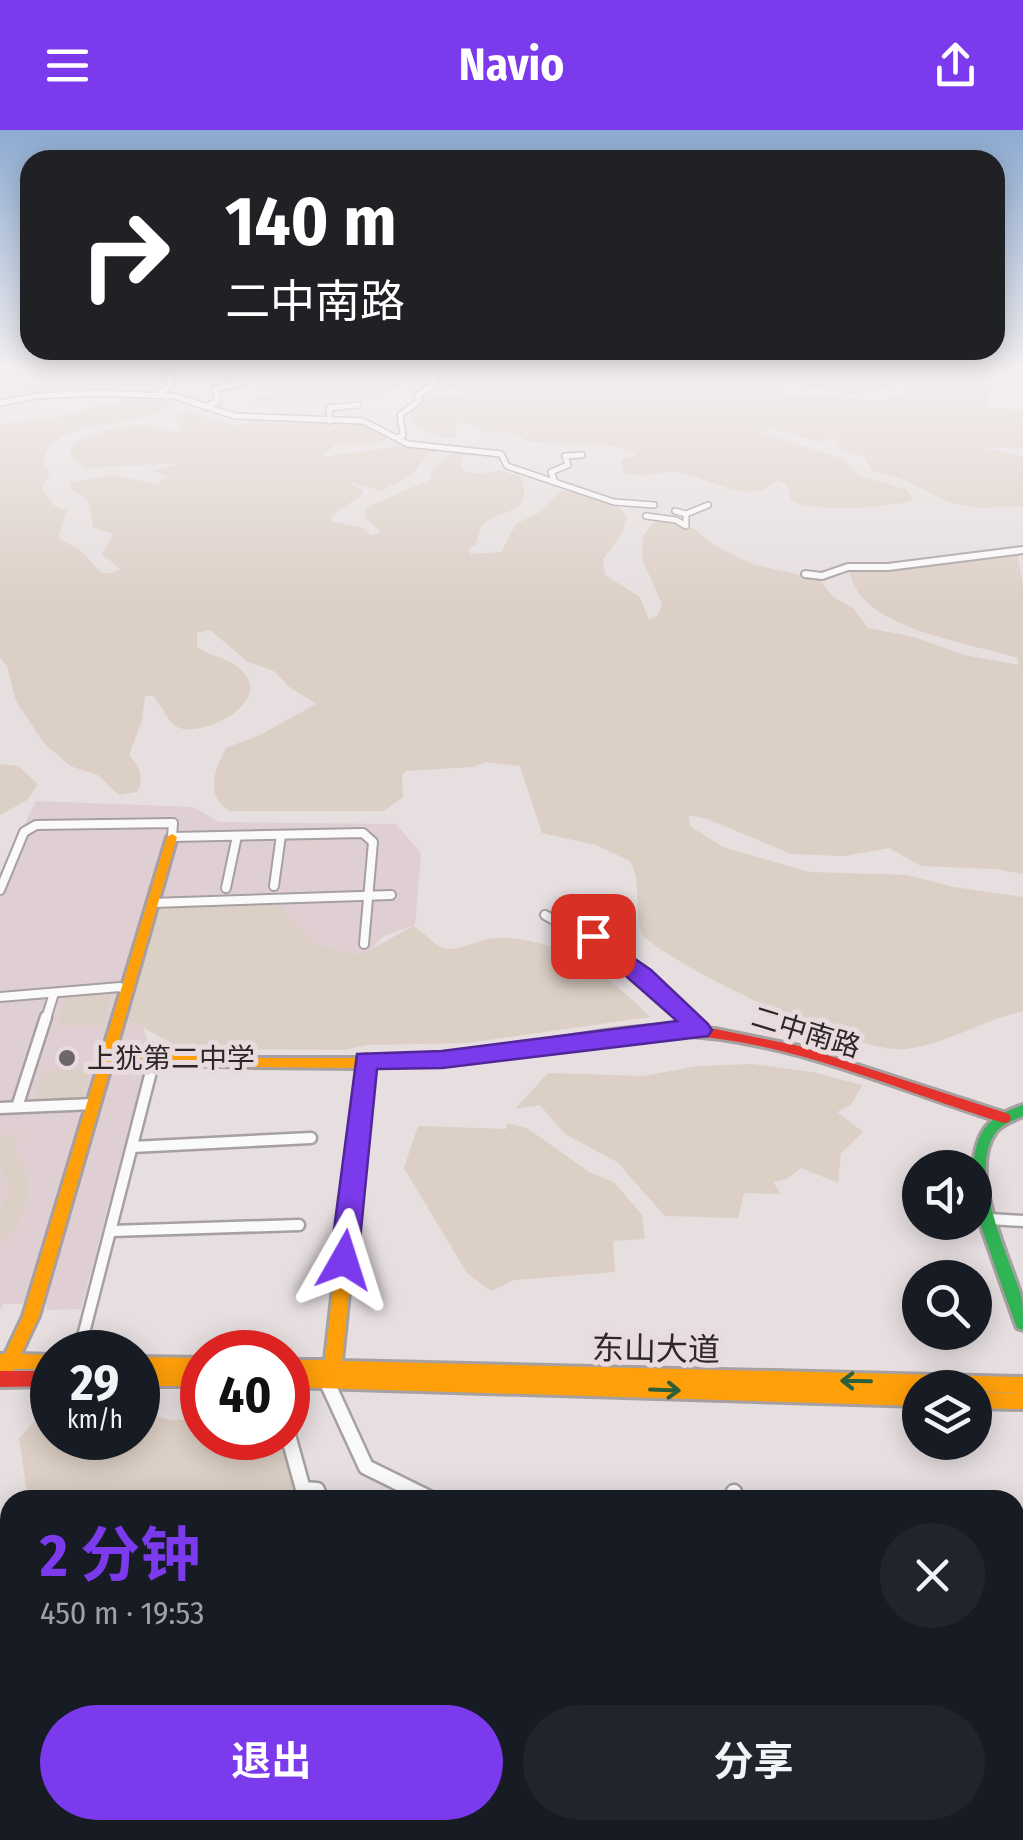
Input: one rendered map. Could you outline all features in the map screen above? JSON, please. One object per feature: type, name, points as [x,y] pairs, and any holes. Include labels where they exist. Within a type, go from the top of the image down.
[{"type":"street","points":[[453,449],[501,454],[507,466],[614,502],[654,505]]},
{"type":"street","points":[[555,482],[552,472],[568,465],[565,456],[582,454]]},
{"type":"street","points":[[676,511],[686,514],[708,506]]},
{"type":"street","points":[[646,516],[676,520],[686,526],[686,514]]},
{"type":"street","points":[[805,574],[822,576],[848,567],[1023,550]]},
{"type":"street","points":[[0,890],[24,832],[36,825],[172,822],[172,837],[109,1058],[31,1316],[4,1361],[0,1379],[30,1378]]},
{"type":"street","points":[[172,837],[364,832],[373,842],[364,944]]},
{"type":"street","points":[[274,886],[282,835]]},
{"type":"street","points":[[226,888],[236,836]]},
{"type":"street","points":[[152,903],[391,895]]},
{"type":"street","points":[[545,915],[593,936],[700,1030]]},
{"type":"street","points":[[0,997],[120,987],[127,992]]},
{"type":"street","points":[[17,1107],[54,993]]},
{"type":"street","name":"二中南路","points":[[109,1058],[442,1060],[667,1030],[700,1030],[811,1058],[937,1101],[1004,1118]]},
{"type":"street","points":[[85,1330],[154,1060]]},
{"type":"street","points":[[366,1060],[330,1376],[366,1468],[412,1490]]},
{"type":"street","points":[[0,1108],[94,1104]]},
{"type":"street","points":[[983,1150],[988,1132],[1004,1118],[1023,1110]]},
{"type":"street","points":[[1004,1118],[1023,1118]]},
{"type":"street","points":[[132,1148],[312,1138]]},
{"type":"street","points":[[992,1218],[1023,1221]]},
{"type":"street","points":[[992,1224],[1023,1323]]},
{"type":"street","points":[[110,1231],[299,1225]]},
{"type":"street","points":[[4,1361],[30,1362]]},
{"type":"street","name":"东山大道","points":[[310,1372],[902,1397]]},
{"type":"street","name":"东山大道","points":[[310,1377],[1023,1385]]},
{"type":"street","points":[[992,1400],[1023,1401]]},
{"type":"street","points":[[295,1460],[303,1489],[317,1490]]},
{"type":"shaded area","points":[[0,449],[49,449],[43,464],[50,472],[42,490],[55,506],[67,511],[58,538],[81,551],[102,572],[120,569],[102,554],[113,534],[93,528],[89,502],[70,488],[71,482],[111,475],[157,484],[169,476],[152,471],[184,463],[85,468],[71,457],[71,449],[330,449],[321,457],[378,449],[438,449],[424,458],[412,475],[381,491],[348,481],[363,491],[362,495],[332,515],[331,521],[363,528],[371,535],[381,532],[365,518],[366,507],[430,480],[439,463],[450,455],[469,452],[460,460],[464,471],[479,474],[500,470],[521,477],[524,490],[520,505],[482,525],[475,545],[468,549],[471,554],[501,552],[516,524],[540,512],[558,493],[597,493],[620,508],[627,518],[622,534],[603,559],[605,575],[640,597],[649,620],[658,615],[662,604],[642,559],[643,536],[653,523],[669,519],[694,529],[716,546],[752,564],[819,579],[833,597],[853,608],[868,628],[914,637],[964,655],[1020,665],[1017,658],[944,639],[892,619],[871,606],[856,589],[849,568],[1017,552],[1023,585],[1023,874],[921,866],[889,848],[844,856],[791,854],[708,819],[688,815],[691,827],[723,847],[809,872],[907,875],[954,887],[1023,897],[1023,1011],[906,1049],[849,1039],[729,988],[642,935],[636,878],[630,861],[596,845],[542,833],[520,766],[485,762],[473,767],[406,771],[402,775],[403,797],[384,811],[229,811],[221,805],[214,790],[226,748],[260,735],[316,704],[288,686],[274,671],[248,662],[210,630],[197,633],[197,647],[238,666],[248,679],[246,701],[213,725],[187,729],[173,724],[153,696],[145,696],[142,720],[129,755],[138,768],[140,787],[137,792],[119,795],[98,775],[70,766],[44,743],[16,701],[7,666],[0,657]]},
{"type":"shaded area","points":[[621,449],[812,449],[844,460],[858,475],[907,490],[914,500],[870,507],[817,507],[792,501],[786,484],[778,480],[764,489],[747,491],[675,472],[642,475],[622,471],[622,460],[638,454]]},
{"type":"shaded area","points":[[841,449],[988,449],[1023,456],[1023,506],[977,508],[948,502],[907,481],[871,470],[865,457]]},
{"type":"shaded area","points":[[0,764],[18,766],[38,784],[27,800],[0,815]]},
{"type":"shaded area","name":"上犹第二中学","points":[[36,801],[193,807],[219,822],[396,824],[421,853],[415,925],[384,936],[366,953],[359,956],[313,942],[279,905],[126,1018],[143,1028],[148,1040],[146,1046],[137,1049],[129,1073],[143,1074],[81,1309],[46,1310],[47,1304],[3,1304],[0,1311],[0,873]]},
{"type":"shaded area","points":[[279,905],[313,942],[359,956],[413,926],[449,949],[496,938],[540,943],[600,973],[650,1017],[468,1043],[367,1045],[345,1050],[183,1049],[125,1018],[155,908]]},
{"type":"shaded area","points":[[112,993],[103,1025],[57,1026],[67,995]]},
{"type":"shaded area","points":[[752,1064],[812,1072],[862,1085],[851,1105],[837,1112],[863,1132],[841,1153],[838,1183],[801,1168],[787,1179],[773,1182],[781,1194],[744,1193],[738,1218],[665,1216],[617,1162],[565,1134],[540,1105],[515,1109],[548,1073],[643,1076],[698,1066]]},
{"type":"shaded area","points":[[91,1068],[81,1104],[32,1106],[44,1070]]},
{"type":"shaded area","points":[[507,1123],[527,1128],[589,1172],[614,1182],[642,1215],[645,1239],[613,1241],[615,1272],[514,1280],[491,1291],[467,1273],[404,1168],[418,1126],[506,1129]]},
{"type":"shaded area","points":[[17,1135],[13,1149],[26,1174],[28,1198],[18,1222],[0,1244],[0,1216],[9,1188],[0,1166],[0,1136]]},
{"type":"shaded area","points":[[160,1417],[180,1420],[180,1460],[297,1460],[317,1490],[27,1490],[19,1438],[30,1426],[30,1460],[160,1460]]},
{"type":"traffic: fast","points":[[1023,1110],[990,1130],[979,1172],[988,1226],[1023,1323]]},
{"type":"traffic: slow","points":[[1,1379],[31,1316],[172,837]]},
{"type":"traffic: slow","points":[[109,1058],[352,1063],[497,1053]]},
{"type":"traffic: slow","points":[[332,1373],[366,1060]]},
{"type":"traffic: slow","points":[[0,1361],[30,1362]]},
{"type":"traffic: slow","points":[[160,1364],[180,1365]]},
{"type":"traffic: slow","points":[[310,1368],[1023,1385]]},
{"type":"traffic: slow","points":[[160,1379],[180,1379]]},
{"type":"traffic: slow","points":[[310,1380],[902,1397]]},
{"type":"traffic: slow","points":[[992,1400],[1023,1401]]},
{"type":"traffic: jam","points":[[497,1053],[631,1032],[715,1033],[799,1051],[1004,1118]]},
{"type":"traffic: jam","points":[[0,1379],[30,1379]]},
{"type":"place","name":"上犹第二中学","points":[[67,1058]]},
{"type":"route","points":[[344,1260],[366,1060],[442,1060],[667,1030],[700,1030],[593,936]]}]
